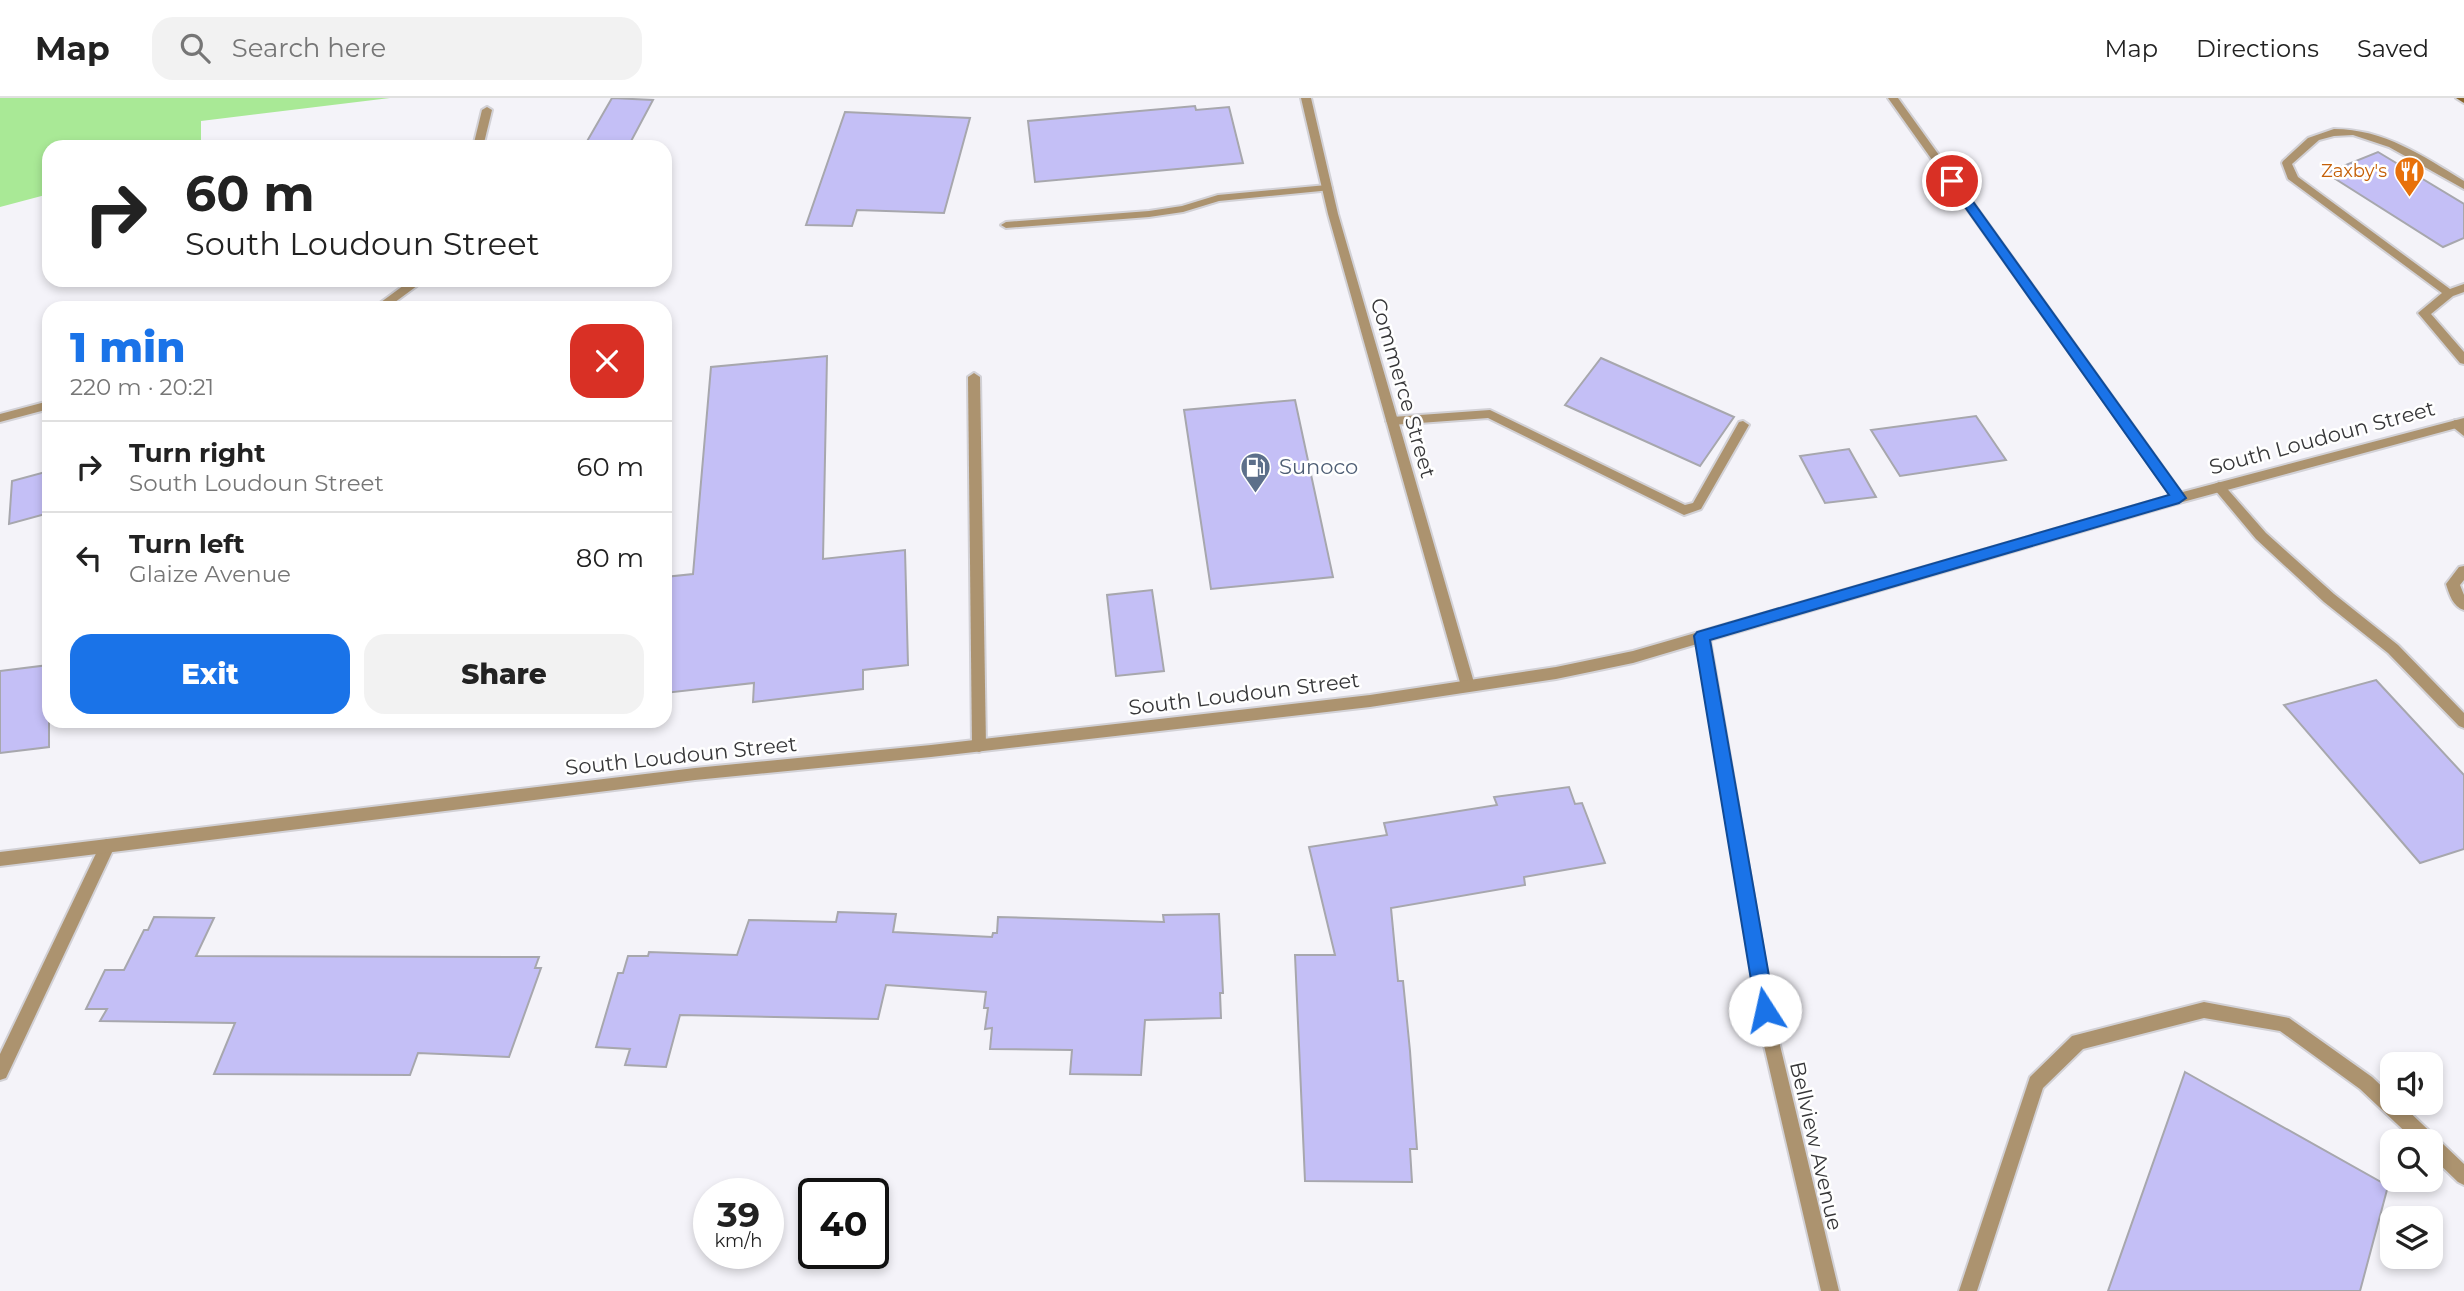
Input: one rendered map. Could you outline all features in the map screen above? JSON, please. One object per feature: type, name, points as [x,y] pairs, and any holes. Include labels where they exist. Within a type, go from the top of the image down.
[{"type":"street","name":"Commerce Street","points":[[1306,98],[1327,188],[1468,686]]},
{"type":"street","points":[[1893,98],[2179,498]]},
{"type":"street","points":[[480,140],[487,110]]},
{"type":"street","points":[[2449,293],[2293,179],[2287,163],[2315,138],[2353,132],[2388,141],[2464,186]]},
{"type":"street","points":[[1006,225],[1149,214],[1183,209],[1223,197],[1327,188]]},
{"type":"street","points":[[389,301],[409,287]]},
{"type":"street","points":[[2464,288],[2449,293],[2424,313],[2464,360]]},
{"type":"street","points":[[974,377],[979,746]]},
{"type":"street","points":[[0,418],[42,407]]},
{"type":"street","points":[[1392,421],[1490,414],[1685,510],[1697,506],[1743,425]]},
{"type":"street","name":"South Loudoun Street","points":[[0,859],[695,774],[979,746],[1370,701],[1633,657],[2179,498],[2461,426]]},
{"type":"street","points":[[2219,488],[2261,536],[2329,598],[2393,649],[2464,722]]},
{"type":"street","points":[[2464,571],[2453,584],[2456,595],[2464,605]]},
{"type":"street","name":"Bellview Avenue","points":[[1702,636],[1770,1037],[1830,1291]]},
{"type":"street","points":[[0,1072],[107,846]]},
{"type":"street","points":[[1968,1291],[2036,1083],[2078,1042],[2204,1010],[2283,1024],[2366,1083],[2414,1129]]},
{"type":"street","points":[[2443,1156],[2464,1176]]},
{"type":"green space","points":[[0,98],[390,98],[201,121],[201,140],[42,140],[42,196],[0,207]]},
{"type":"building","points":[[612,98],[653,100],[632,140],[588,140]]},
{"type":"building","points":[[1195,106],[1196,110],[1229,107],[1243,163],[1035,182],[1028,121]]},
{"type":"building","points":[[845,112],[970,118],[944,213],[857,210],[852,226],[806,225]]},
{"type":"building","name":"Zaxby's","points":[[2378,152],[2464,204],[2464,238],[2443,247],[2326,173]]},
{"type":"building","points":[[827,356],[823,559],[905,550],[908,665],[863,670],[863,689],[753,702],[754,683],[672,692],[672,576],[693,574],[711,367]]},
{"type":"building","points":[[1601,358],[1734,417],[1700,466],[1565,405]]},
{"type":"building","name":"Sunoco","points":[[1295,400],[1333,577],[1211,589],[1184,410]]},
{"type":"building","points":[[1976,416],[2006,460],[1900,476],[1871,430]]},
{"type":"building","points":[[1849,449],[1876,497],[1825,503],[1800,456]]},
{"type":"building","points":[[42,473],[42,515],[9,524],[12,481]]},
{"type":"building","points":[[1152,590],[1164,671],[1116,676],[1107,595]]},
{"type":"building","points":[[42,666],[42,728],[49,728],[49,747],[0,753],[0,671]]},
{"type":"building","points":[[2376,680],[2464,775],[2464,849],[2420,863],[2284,705]]},
{"type":"building","points":[[1569,787],[1575,804],[1582,803],[1605,863],[1524,877],[1525,885],[1391,908],[1398,981],[1403,981],[1410,1051],[1417,1149],[1410,1149],[1412,1182],[1305,1181],[1295,955],[1335,955],[1309,847],[1387,835],[1384,823],[1497,805],[1494,797]]},
{"type":"building","points":[[838,912],[896,914],[893,932],[992,937],[993,933],[997,933],[998,917],[1164,922],[1163,915],[1219,914],[1223,993],[1220,993],[1221,1018],[1145,1020],[1141,1075],[1070,1074],[1072,1050],[990,1049],[992,1028],[985,1029],[988,1008],[984,1008],[986,992],[886,985],[878,1019],[680,1015],[666,1067],[625,1065],[630,1049],[596,1047],[618,973],[623,973],[628,956],[648,956],[649,952],[737,955],[749,920],[836,922]]},
{"type":"building","points":[[154,917],[214,918],[196,956],[539,957],[535,968],[541,968],[509,1057],[418,1053],[410,1075],[214,1074],[235,1023],[100,1021],[107,1009],[86,1009],[105,970],[124,970],[144,930],[148,930]]},
{"type":"building","points":[[2185,1072],[2380,1182],[2380,1192],[2386,1192],[2383,1206],[2380,1206],[2380,1216],[2360,1291],[2108,1291]]},
{"type":"place","name":"Zaxby's","points":[[2410,198]]},
{"type":"place","name":"Sunoco","points":[[1256,494]]},
{"type":"route","points":[[1765,1010],[1702,636],[2179,498],[1952,181]]}]
